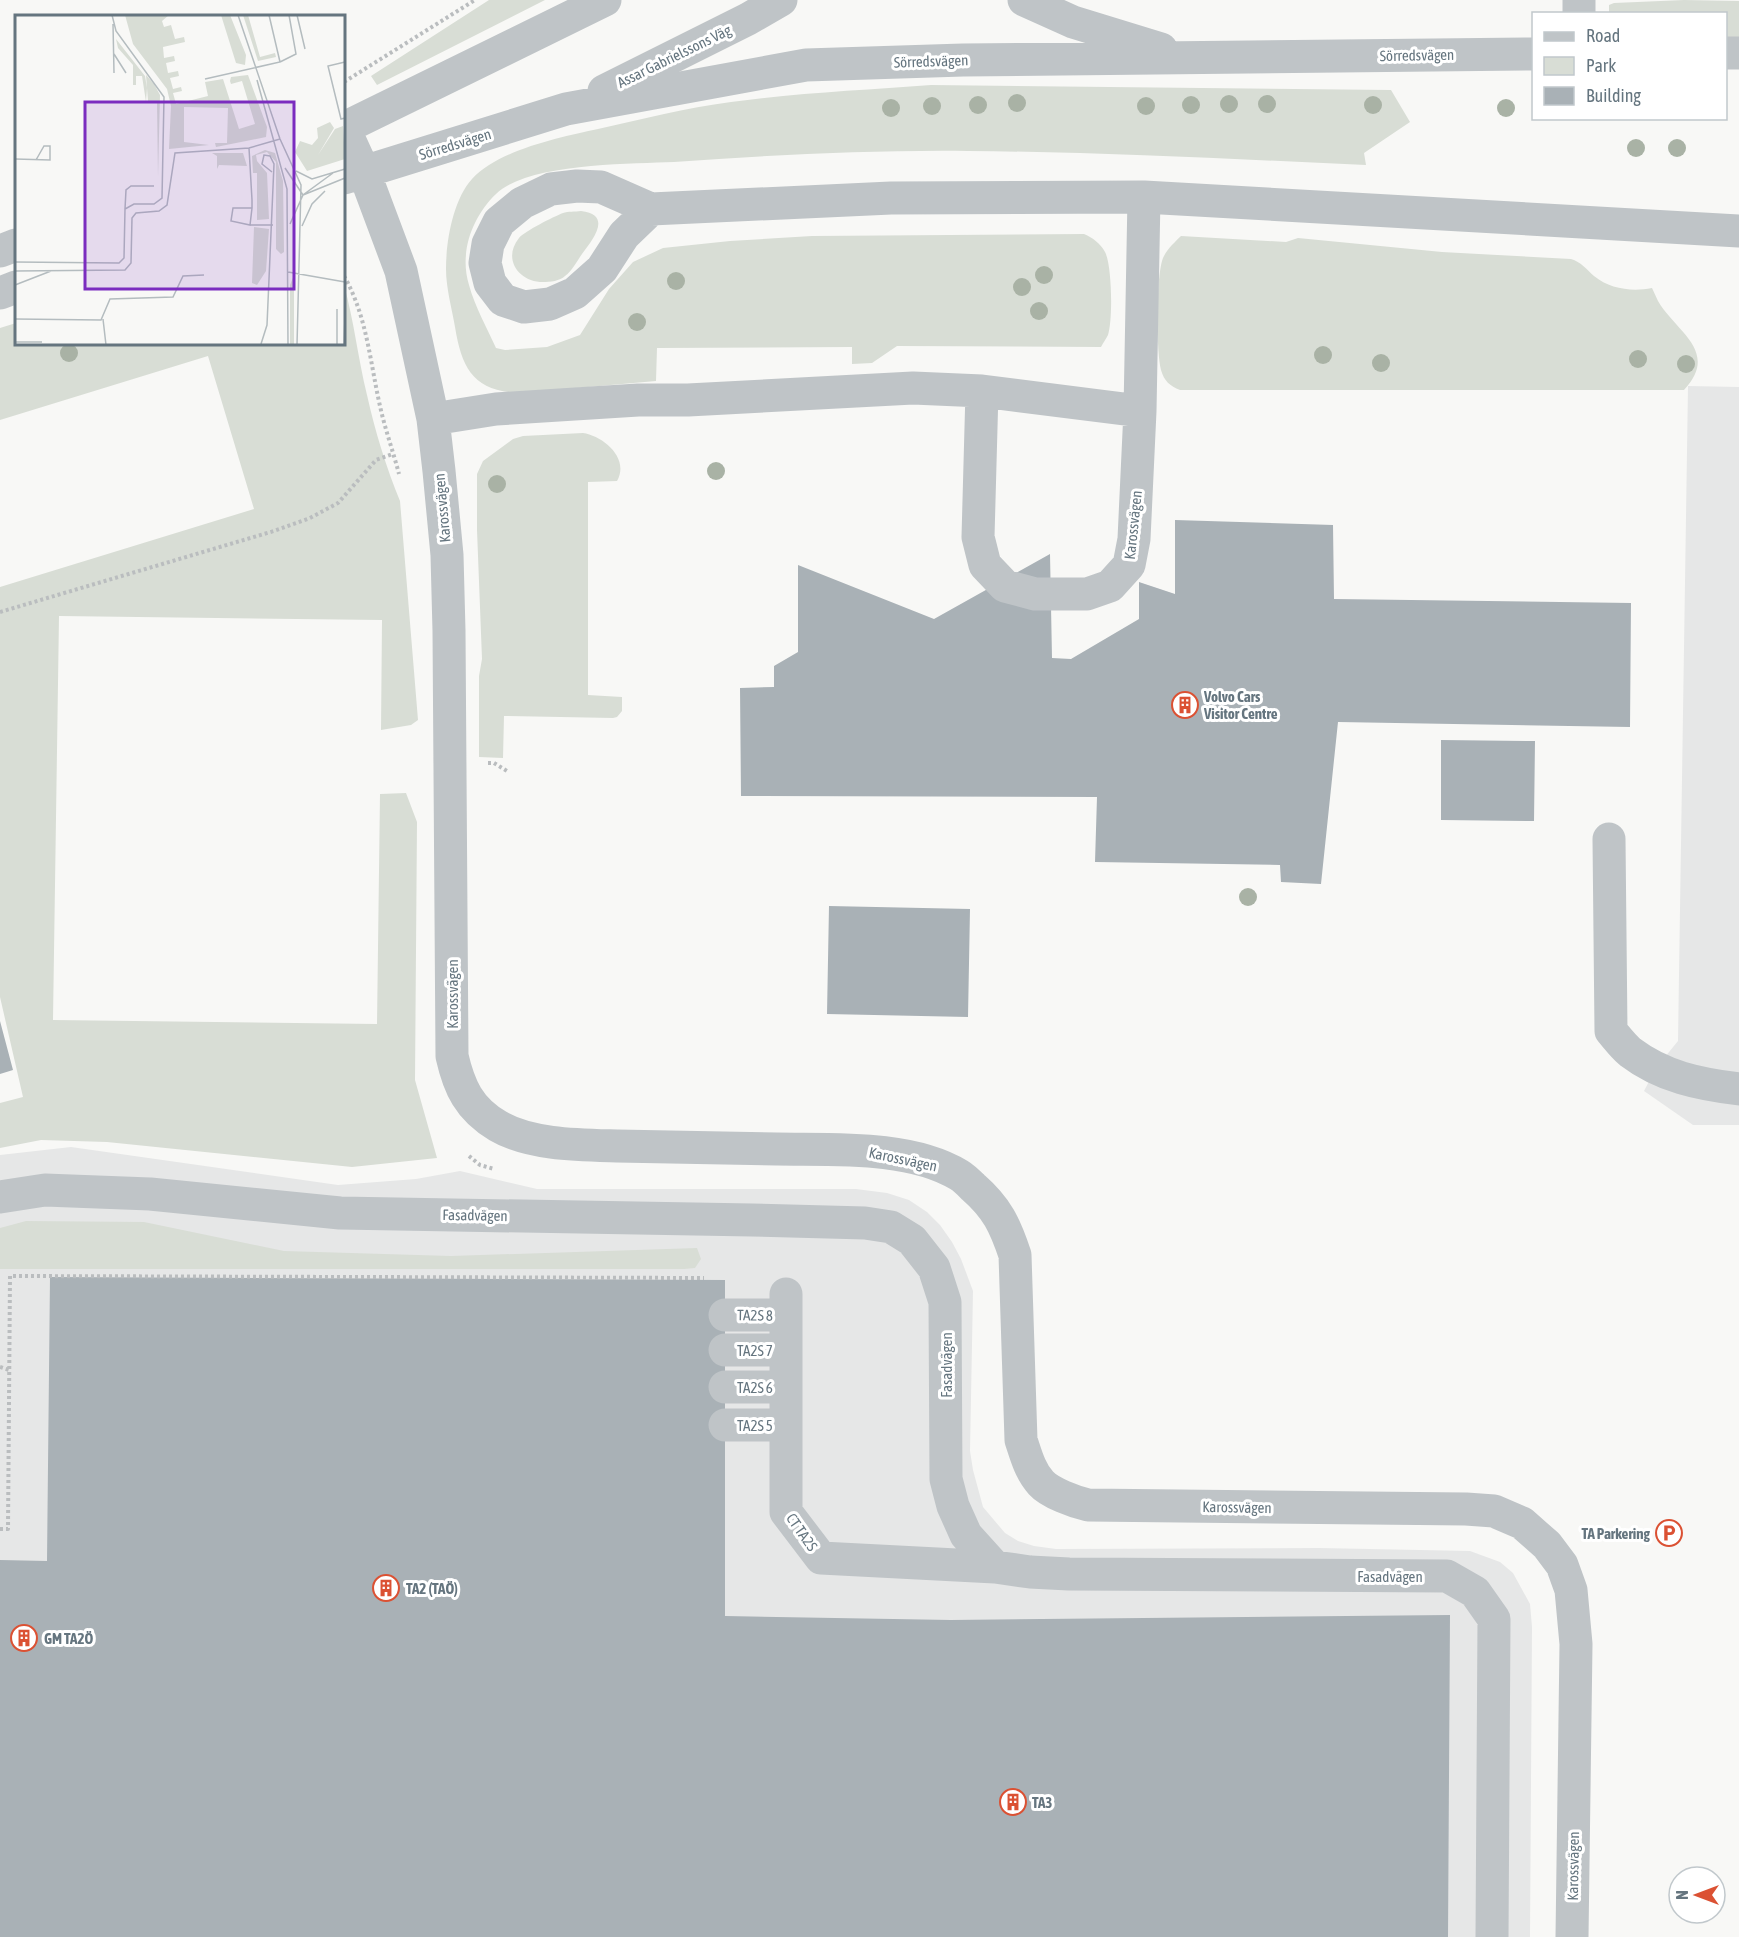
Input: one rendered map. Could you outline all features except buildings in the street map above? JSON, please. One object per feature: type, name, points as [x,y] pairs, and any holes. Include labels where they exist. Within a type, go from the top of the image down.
[{"type":"street","points":[[345,128],[605,0]]},
{"type":"street","name":"Assar Gabrielssons Väg","points":[[566,109],[748,19],[781,0]]},
{"type":"street","points":[[1024,0],[1073,22],[1192,58]]},
{"type":"street","name":"Sörredsvägen","points":[[354,175],[566,109],[806,65],[963,60],[1532,54]]},
{"type":"street","name":"Karossvägen","points":[[345,133],[354,175],[401,271],[433,419],[447,555],[452,1056],[458,1081],[472,1106],[498,1126],[530,1139],[584,1146],[876,1151],[930,1162],[960,1175],[998,1212],[1015,1255],[1020,1429],[1028,1464],[1041,1484],[1073,1501],[1088,1505],[1466,1509],[1494,1511],[1522,1523],[1547,1545],[1562,1565],[1571,1590],[1576,1644],[1572,1937]]},
{"type":"street","points":[[651,208],[624,235],[602,269],[575,293],[549,304],[524,307],[502,300],[490,283],[486,263],[488,243],[499,222],[522,203],[551,189],[577,186],[601,187],[651,208],[891,198],[1144,197],[1739,231]]},
{"type":"street","name":"Karossvägen","points":[[982,391],[978,537],[985,565],[1005,586],[1035,594],[1087,594],[1110,586],[1129,565],[1134,539],[1140,411],[1144,197]]},
{"type":"street","points":[[0,251],[15,245]]},
{"type":"street","points":[[0,293],[15,287]]},
{"type":"street","points":[[433,419],[496,409],[638,400],[688,400],[913,388],[982,391],[1140,411]]},
{"type":"street","points":[[1609,839],[1611,1031],[1629,1051],[1656,1068],[1689,1081],[1739,1089]]},
{"type":"street","name":"Fasadvägen","points":[[0,1197],[45,1190],[150,1194],[340,1213],[797,1221],[865,1223],[891,1227],[912,1240],[934,1268],[945,1302],[946,1479],[953,1506],[966,1535],[995,1567],[1069,1574],[1447,1576],[1475,1592],[1494,1619],[1492,1937]]},
{"type":"street","name":"CT TA2S","points":[[786,1305],[786,1512],[821,1558],[995,1567]]},
{"type":"street","name":"TA2S 8","points":[[725,1315],[786,1305]]},
{"type":"street","name":"TA2S 7","points":[[725,1350],[786,1350]]},
{"type":"street","name":"TA2S 6","points":[[725,1387],[786,1387]]},
{"type":"street","name":"TA2S 5","points":[[725,1425],[785,1425]]},
{"type":"path","points":[[345,81],[467,2],[475,0]]},
{"type":"path","points":[[0,612],[310,518],[338,503],[376,460],[393,454]]},
{"type":"path","points":[[0,1529],[8,1529],[10,1276],[704,1278]]},
{"type":"path","points":[[0,1367],[9,1370]]},
{"type":"shaded area","points":[[1688,386],[1739,387],[1739,1125],[1693,1125],[1644,1091],[1656,1068],[1678,1041]]},
{"type":"shaded area","points":[[71,1147],[338,1185],[416,1179],[460,1171],[537,1189],[856,1189],[887,1193],[909,1200],[927,1212],[952,1242],[973,1291],[970,1451],[983,1507],[1005,1533],[1018,1541],[1056,1549],[1319,1548],[1470,1551],[1500,1562],[1513,1573],[1530,1604],[1532,1627],[1530,1937],[0,1937],[0,1155]]},
{"type":"green space","points":[[489,0],[545,0],[377,85],[371,76]]},
{"type":"green space","points":[[1684,0],[1739,1],[1739,38],[1727,38],[1727,12],[1609,12],[1609,5]]},
{"type":"green space","points":[[931,85],[1391,90],[1410,122],[1364,153],[1366,165],[1068,153],[894,151],[606,165],[531,176],[511,184],[496,194],[488,203],[474,224],[467,248],[466,273],[469,285],[496,348],[505,350],[547,347],[580,335],[609,289],[633,262],[663,248],[812,236],[1084,234],[1099,243],[1107,259],[1111,293],[1110,328],[1101,347],[897,346],[872,363],[852,364],[852,347],[657,348],[656,381],[520,393],[491,388],[481,383],[467,366],[458,342],[447,284],[446,258],[449,234],[455,209],[465,188],[483,169],[497,160],[531,146],[566,136],[697,107],[781,96]]},
{"type":"green space","points":[[581,211],[591,213],[596,217],[598,228],[568,274],[558,280],[543,282],[534,281],[520,274],[512,254],[519,238],[558,215]]},
{"type":"green space","points":[[1181,236],[1286,242],[1298,238],[1442,252],[1571,259],[1614,287],[1637,290],[1652,288],[1658,301],[1691,342],[1698,364],[1694,376],[1684,390],[1180,390],[1168,383],[1161,370],[1158,314],[1159,280],[1163,258]]},
{"type":"green space","points":[[345,289],[374,422],[400,501],[418,720],[411,725],[381,730],[382,620],[59,616],[53,1020],[377,1024],[380,794],[406,793],[417,822],[415,1080],[437,1158],[352,1167],[107,1142],[41,1140],[0,1148],[0,1103],[23,1097],[0,997],[0,587],[254,509],[208,356],[0,420],[0,328],[15,323],[15,345],[345,345]]},
{"type":"green space","points":[[583,433],[606,443],[617,456],[620,464],[617,481],[588,482],[588,695],[622,697],[622,711],[613,718],[504,716],[503,758],[479,757],[479,676],[482,659],[477,474],[483,461],[513,439],[523,436]]},
{"type":"green space","points":[[26,1221],[144,1222],[284,1251],[451,1256],[697,1248],[701,1259],[695,1268],[684,1269],[0,1269],[0,1228]]},
{"type":"place","name":"Volvo Cars Visitor Centre","points":[[1185,705]]},
{"type":"place","name":"TA Parkering","points":[[1669,1533]]},
{"type":"place","name":"TA2 (TAÖ)","points":[[386,1588]]},
{"type":"place","name":"GM TA2Ö","points":[[24,1638]]},
{"type":"place","name":"TA3","points":[[1013,1802]]}]
